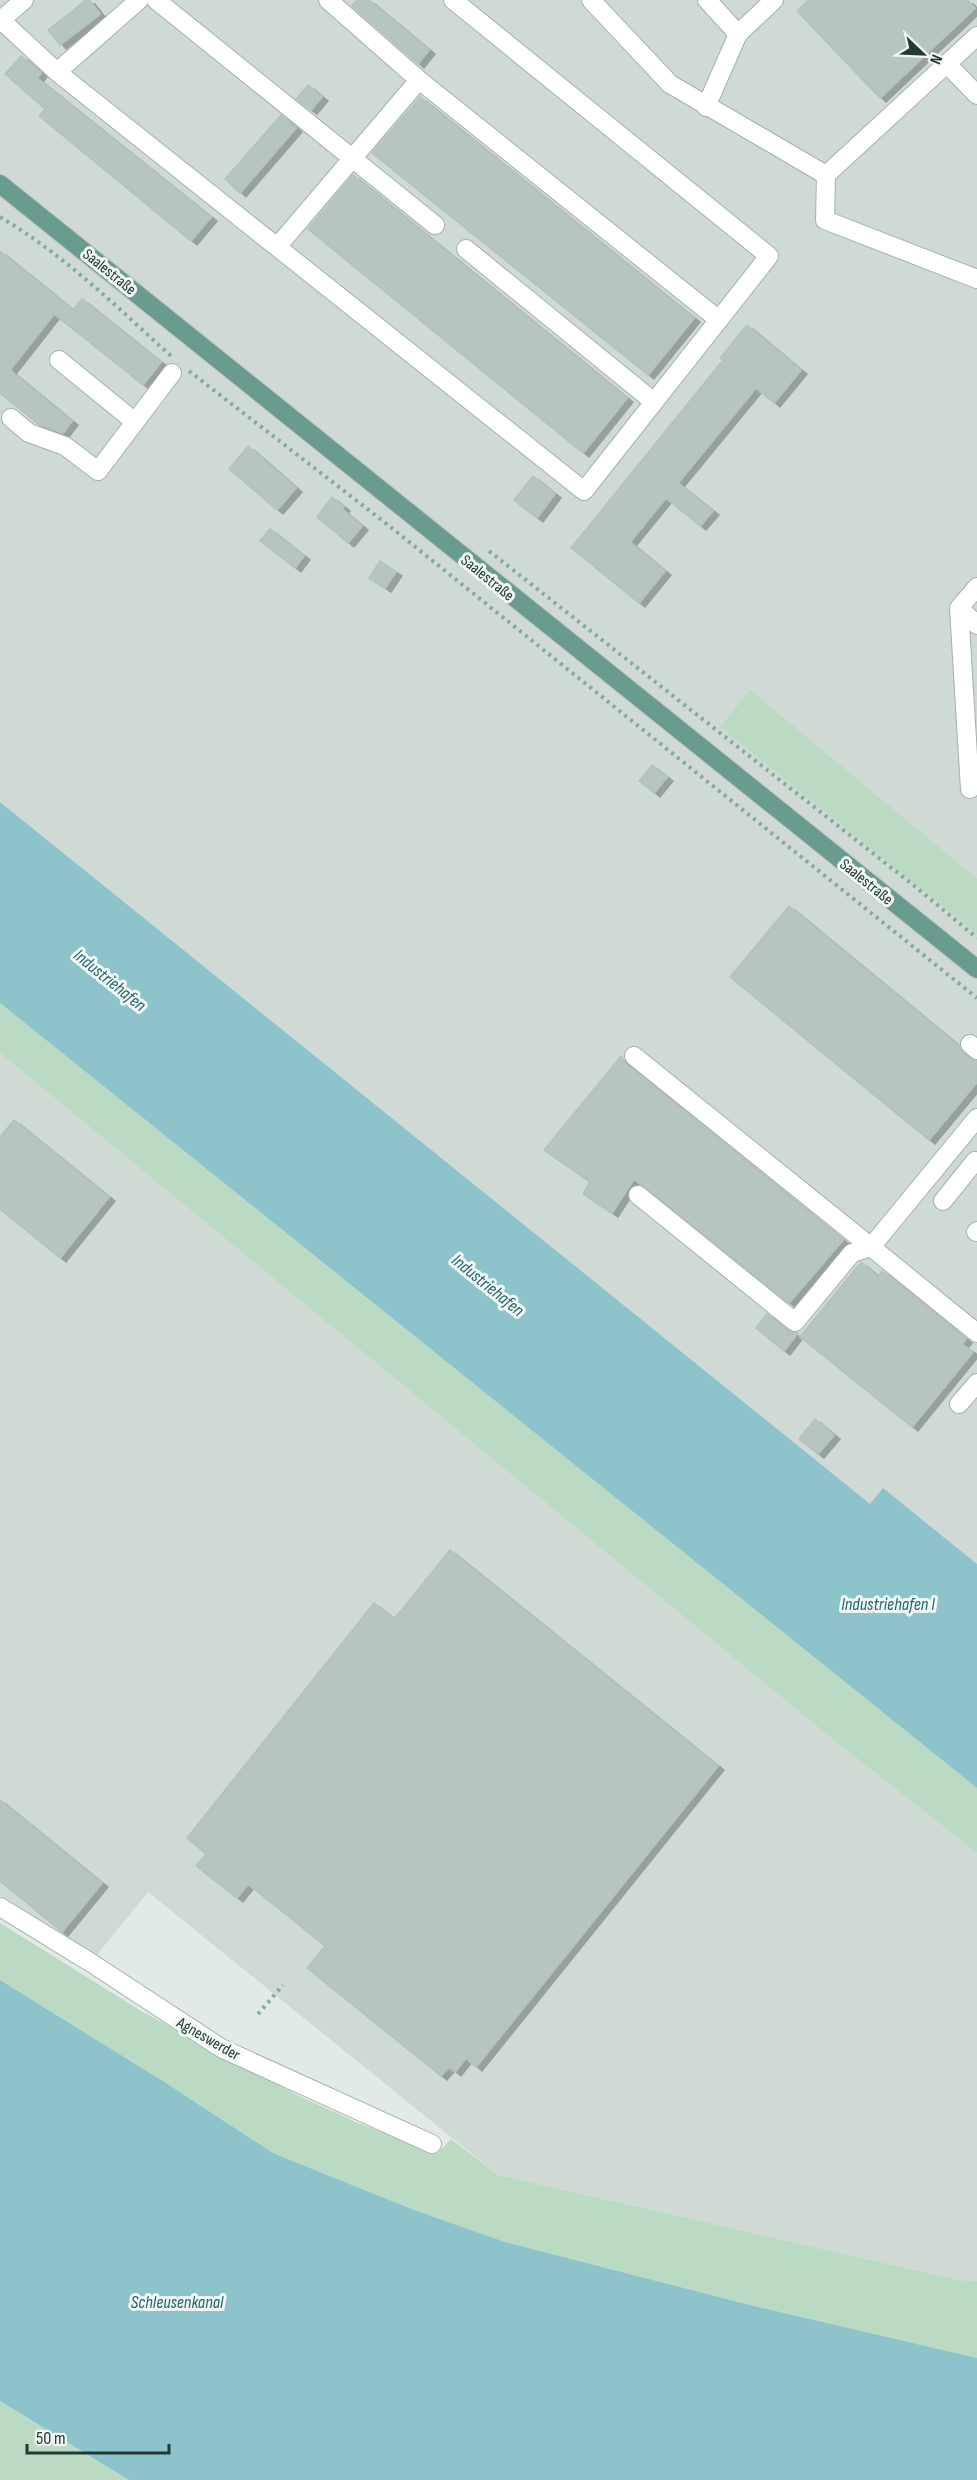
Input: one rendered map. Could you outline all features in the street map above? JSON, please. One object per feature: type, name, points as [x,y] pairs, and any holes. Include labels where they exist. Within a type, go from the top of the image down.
[{"type":"main road","name":"Saalestraße","points":[[0,184],[977,969]]},
{"type":"street","points":[[24,0],[1,20],[57,72],[584,491],[769,256],[453,0]]},
{"type":"street","points":[[57,72],[139,0]]},
{"type":"street","points":[[156,0],[435,225]]},
{"type":"street","points":[[328,0],[419,80],[719,320]]},
{"type":"street","points":[[591,0],[670,84],[826,175]]},
{"type":"street","points":[[707,0],[738,34]]},
{"type":"street","points":[[706,107],[738,34],[774,0]]},
{"type":"street","points":[[977,36],[826,175],[825,220],[977,279]]},
{"type":"street","points":[[947,63],[977,95]]},
{"type":"street","points":[[277,247],[419,80]]},
{"type":"street","points":[[466,249],[654,402]]},
{"type":"street","points":[[59,360],[135,422]]},
{"type":"street","points":[[11,418],[29,433],[65,446],[98,471],[172,373]]},
{"type":"street","points":[[975,788],[959,608],[977,587]]},
{"type":"street","points":[[959,608],[977,625]]},
{"type":"street","points":[[634,1056],[977,1334]]},
{"type":"street","points":[[638,1196],[795,1322],[852,1253],[871,1247],[977,1118]]},
{"type":"street","points":[[943,1201],[976,1162],[955,1144]]},
{"type":"street","points":[[959,1404],[977,1383]]},
{"type":"street","name":"Agneswerder","points":[[0,1907],[93,1964],[221,2048],[432,2144]]},
{"type":"path","name":"Saalestraße","points":[[0,217],[31,236],[97,290],[179,363],[397,532],[977,998]]},
{"type":"path","points":[[258,2014],[283,1985]]},
{"type":"shaded area","points":[[0,0],[977,0],[977,1564],[884,1489],[870,1505],[0,802]]},
{"type":"shaded area","points":[[0,1053],[831,1738],[977,1853],[977,2281],[959,2280],[498,2175],[148,1892],[96,1956],[0,1895]]},
{"type":"green space","points":[[750,690],[977,879],[977,934],[720,727]]},
{"type":"green space","points":[[0,1003],[977,1788],[977,1853],[831,1738],[0,1053]]},
{"type":"green space","points":[[0,1923],[141,2011],[301,2097],[358,2123],[438,2153],[451,2139],[498,2175],[959,2280],[977,2281],[977,2358],[754,2306],[505,2242],[414,2210],[273,2153],[166,2083],[0,1980]]},
{"type":"green space","points":[[0,2401],[129,2480],[0,2480]]},
{"type":"water","name":"Industriehafen I","points":[[0,802],[870,1504],[883,1488],[977,1564],[977,1788],[0,1003]]},
{"type":"water","name":"Schleusenkanal","points":[[0,1980],[166,2083],[273,2153],[414,2210],[505,2242],[754,2306],[977,2358],[977,2480],[129,2480],[0,2401]]},
{"type":"building","points":[[89,0],[100,14],[60,45],[48,30]]},
{"type":"building","points":[[357,0],[369,0],[429,50],[418,64],[352,6]]},
{"type":"building","points":[[809,0],[967,0],[975,8],[880,98],[797,11]]},
{"type":"building","points":[[21,56],[41,73],[37,78],[211,217],[191,241],[39,116],[45,109],[5,74]]},
{"type":"building","points":[[308,85],[322,97],[311,110],[296,99]]},
{"type":"building","points":[[420,97],[694,318],[648,375],[372,153]]},
{"type":"building","points":[[281,115],[296,128],[240,193],[225,179]]},
{"type":"building","points":[[353,175],[627,398],[583,453],[308,229]]},
{"type":"building","points":[[0,251],[73,310],[82,299],[161,362],[143,385],[54,314],[10,370],[72,421],[63,433],[38,424],[0,393]]},
{"type":"building","points":[[747,325],[801,370],[774,403],[756,388],[678,483],[713,511],[700,526],[666,498],[630,542],[665,571],[639,603],[571,548],[723,360],[720,358]]},
{"type":"building","points":[[248,446],[296,488],[277,510],[229,469]]},
{"type":"building","points":[[533,476],[555,494],[537,518],[514,500]]},
{"type":"building","points":[[332,497],[362,526],[348,543],[317,517]]},
{"type":"building","points":[[270,529],[304,556],[295,568],[260,541]]},
{"type":"building","points":[[380,561],[396,572],[385,588],[369,578]]},
{"type":"building","points":[[652,765],[667,777],[654,793],[639,781]]},
{"type":"building","points":[[789,906],[959,1046],[970,1059],[977,1061],[977,1082],[929,1140],[730,977]]},
{"type":"building","points":[[621,1056],[627,1065],[843,1240],[789,1303],[634,1179],[612,1213],[583,1194],[590,1182],[544,1150]]},
{"type":"building","points":[[14,1120],[109,1197],[60,1258],[0,1209],[0,1137]]},
{"type":"building","points":[[861,1262],[878,1277],[882,1271],[966,1339],[962,1344],[973,1352],[912,1427],[800,1337]]},
{"type":"building","points":[[767,1314],[788,1331],[798,1333],[784,1351],[756,1328]]},
{"type":"building","points":[[815,1419],[834,1435],[818,1454],[799,1439]]},
{"type":"building","points":[[450,1550],[718,1766],[476,2067],[466,2058],[455,2072],[449,2067],[441,2076],[307,1968],[325,1946],[248,1884],[237,1898],[196,1866],[206,1854],[187,1838],[374,1603],[394,1619]]},
{"type":"building","points":[[0,1800],[102,1883],[62,1932],[0,1881]]},
{"type":"water label","name":"Industriehafen","points":[[110,980]]},
{"type":"water label","name":"Industriehafen","points":[[488,1285]]}]
